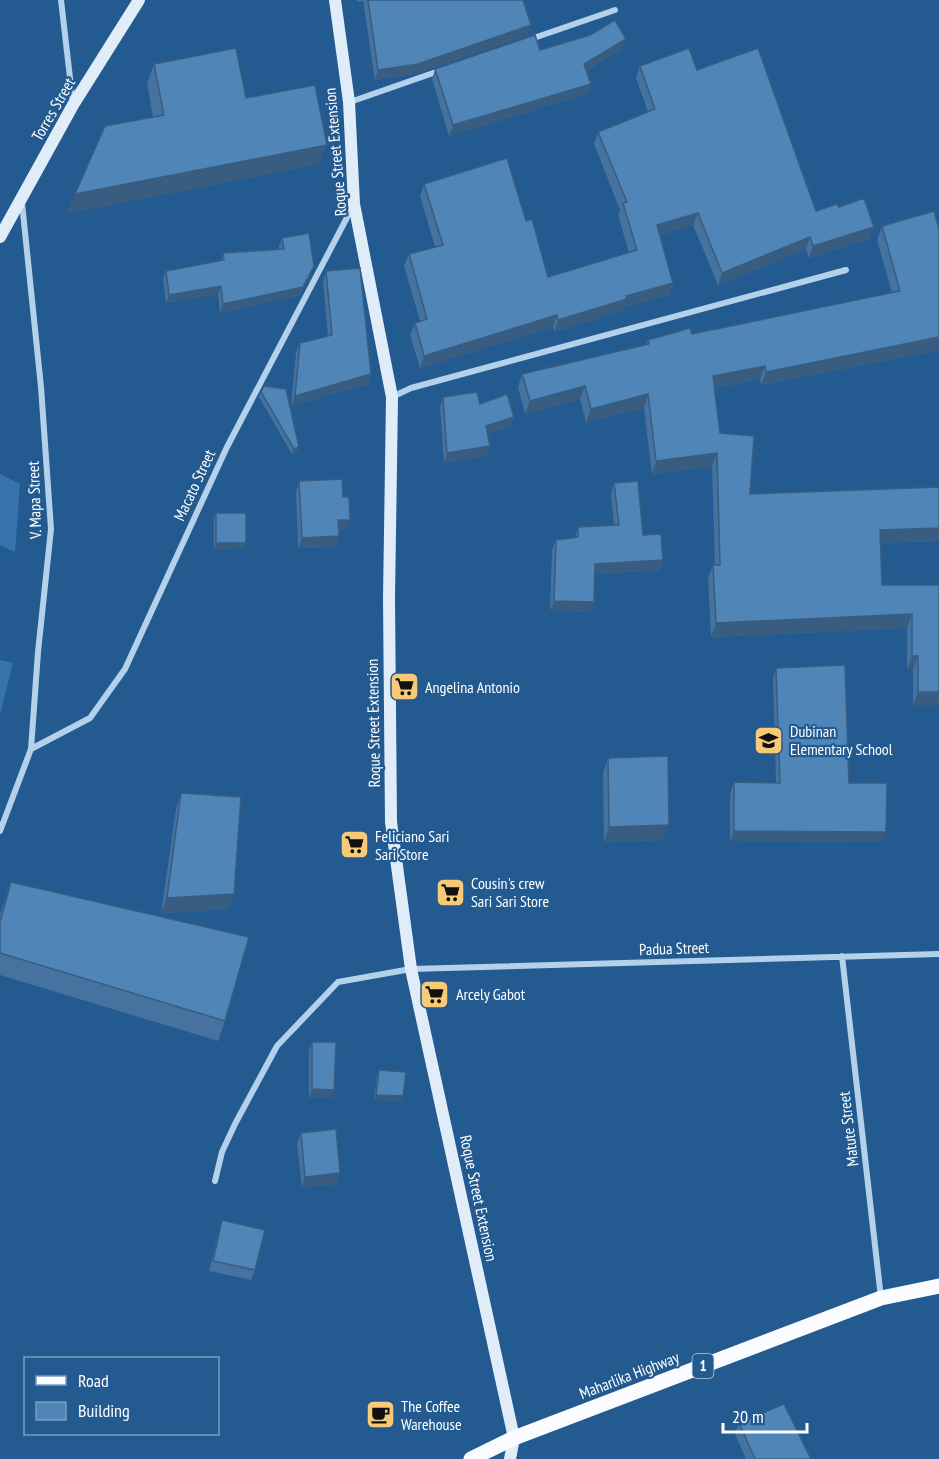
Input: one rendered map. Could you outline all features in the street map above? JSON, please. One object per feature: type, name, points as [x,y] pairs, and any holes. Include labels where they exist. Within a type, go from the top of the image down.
[{"type":"main road","name":"Maharlika Highway","points":[[471,1459],[514,1438],[881,1298],[939,1286]]},
{"type":"street","points":[[62,0],[73,105]]},
{"type":"street","name":"Torres Street","points":[[0,237],[73,105],[139,0]]},
{"type":"street","name":"Roque Street Extension","points":[[335,0],[349,102],[354,204],[392,397],[388,598],[391,822],[411,969],[514,1438]]},
{"type":"street","points":[[516,44],[615,10]]},
{"type":"street","points":[[349,102],[449,68]]},
{"type":"street","name":"V. Mapa Street","points":[[0,831],[32,748],[38,652],[51,528],[41,387],[21,199]]},
{"type":"street","name":"Macato Street","points":[[32,748],[90,718],[125,669],[226,447],[354,204]]},
{"type":"street","points":[[392,397],[411,388],[846,270]]},
{"type":"street","name":"Padua Street","points":[[215,1181],[222,1152],[277,1046],[338,982],[411,969],[939,954]]},
{"type":"street","name":"Matute Street","points":[[842,957],[881,1298]]},
{"type":"street","points":[[510,1459],[514,1438]]},
{"type":"shaded area","points":[[0,474],[20,484],[15,552],[0,545]]},
{"type":"shaded area","points":[[0,660],[13,663],[0,715]]},
{"type":"building","points":[[368,0],[523,0],[531,25],[418,64],[378,70]]},
{"type":"building","points":[[615,20],[626,39],[584,64],[591,84],[453,125],[435,69],[535,35],[540,50],[590,35]]},
{"type":"building","points":[[236,48],[246,98],[315,85],[327,145],[75,194],[105,126],[164,115],[154,64]]},
{"type":"building","points":[[689,48],[697,70],[758,48],[816,211],[837,204],[839,207],[864,198],[874,227],[813,246],[810,237],[722,273],[698,213],[657,225],[673,283],[626,296],[627,299],[558,320],[557,315],[424,356],[415,323],[427,319],[409,254],[443,245],[424,184],[507,158],[526,221],[532,219],[548,277],[637,250],[623,203],[627,202],[598,132],[655,109],[640,66]]},
{"type":"building","points":[[934,211],[939,229],[939,337],[766,372],[765,366],[713,376],[720,433],[754,436],[750,494],[939,487],[939,528],[880,530],[882,585],[939,585],[939,692],[918,692],[918,656],[912,656],[912,614],[716,623],[713,565],[720,565],[717,453],[656,461],[648,394],[591,409],[585,386],[530,401],[522,374],[649,344],[648,340],[690,328],[692,334],[900,291],[882,226]]},
{"type":"building","points":[[309,233],[314,266],[303,287],[223,304],[221,286],[169,295],[166,271],[224,260],[223,253],[284,249],[282,238]]},
{"type":"building","points":[[360,268],[371,374],[295,396],[300,343],[332,335],[326,271]]},
{"type":"building","points":[[264,386],[286,389],[299,447],[294,449],[261,392]]},
{"type":"building","points":[[477,392],[480,404],[507,394],[514,417],[486,426],[490,446],[447,453],[443,397]]},
{"type":"building","points":[[342,479],[343,497],[349,497],[350,520],[338,520],[339,536],[302,538],[299,481]]},
{"type":"building","points":[[638,481],[643,535],[661,534],[663,560],[595,564],[594,602],[554,601],[556,540],[578,537],[578,527],[619,525],[614,483]]},
{"type":"building","points":[[216,513],[246,513],[246,543],[216,543]]},
{"type":"building","points":[[845,665],[849,783],[887,783],[886,832],[734,831],[734,782],[780,783],[776,668]]},
{"type":"building","points":[[668,756],[669,825],[609,827],[608,758]]},
{"type":"building","points":[[181,793],[241,797],[234,894],[167,898]]},
{"type":"building","points":[[11,882],[249,937],[225,1021],[0,953],[0,922]]},
{"type":"building","points":[[312,1042],[336,1042],[334,1090],[312,1089]]},
{"type":"building","points":[[379,1070],[406,1072],[403,1096],[376,1095]]},
{"type":"building","points":[[336,1129],[340,1173],[305,1177],[301,1133]]},
{"type":"building","points":[[222,1220],[265,1230],[255,1270],[213,1261]]},
{"type":"building","points":[[784,1404],[811,1459],[755,1459],[739,1423]]},
{"type":"place","name":"Angelina Antonio","points":[[404,687]]},
{"type":"place","name":"Dubinan Elementary School","points":[[769,740]]},
{"type":"place","name":"Feliciano Sari Sari Store","points":[[354,845]]},
{"type":"place","name":"Cousin's crew Sari Sari Store","points":[[450,892]]},
{"type":"place","name":"Arcely Gabot","points":[[435,994]]},
{"type":"place","name":"The Coffee Warehouse","points":[[380,1415]]}]
